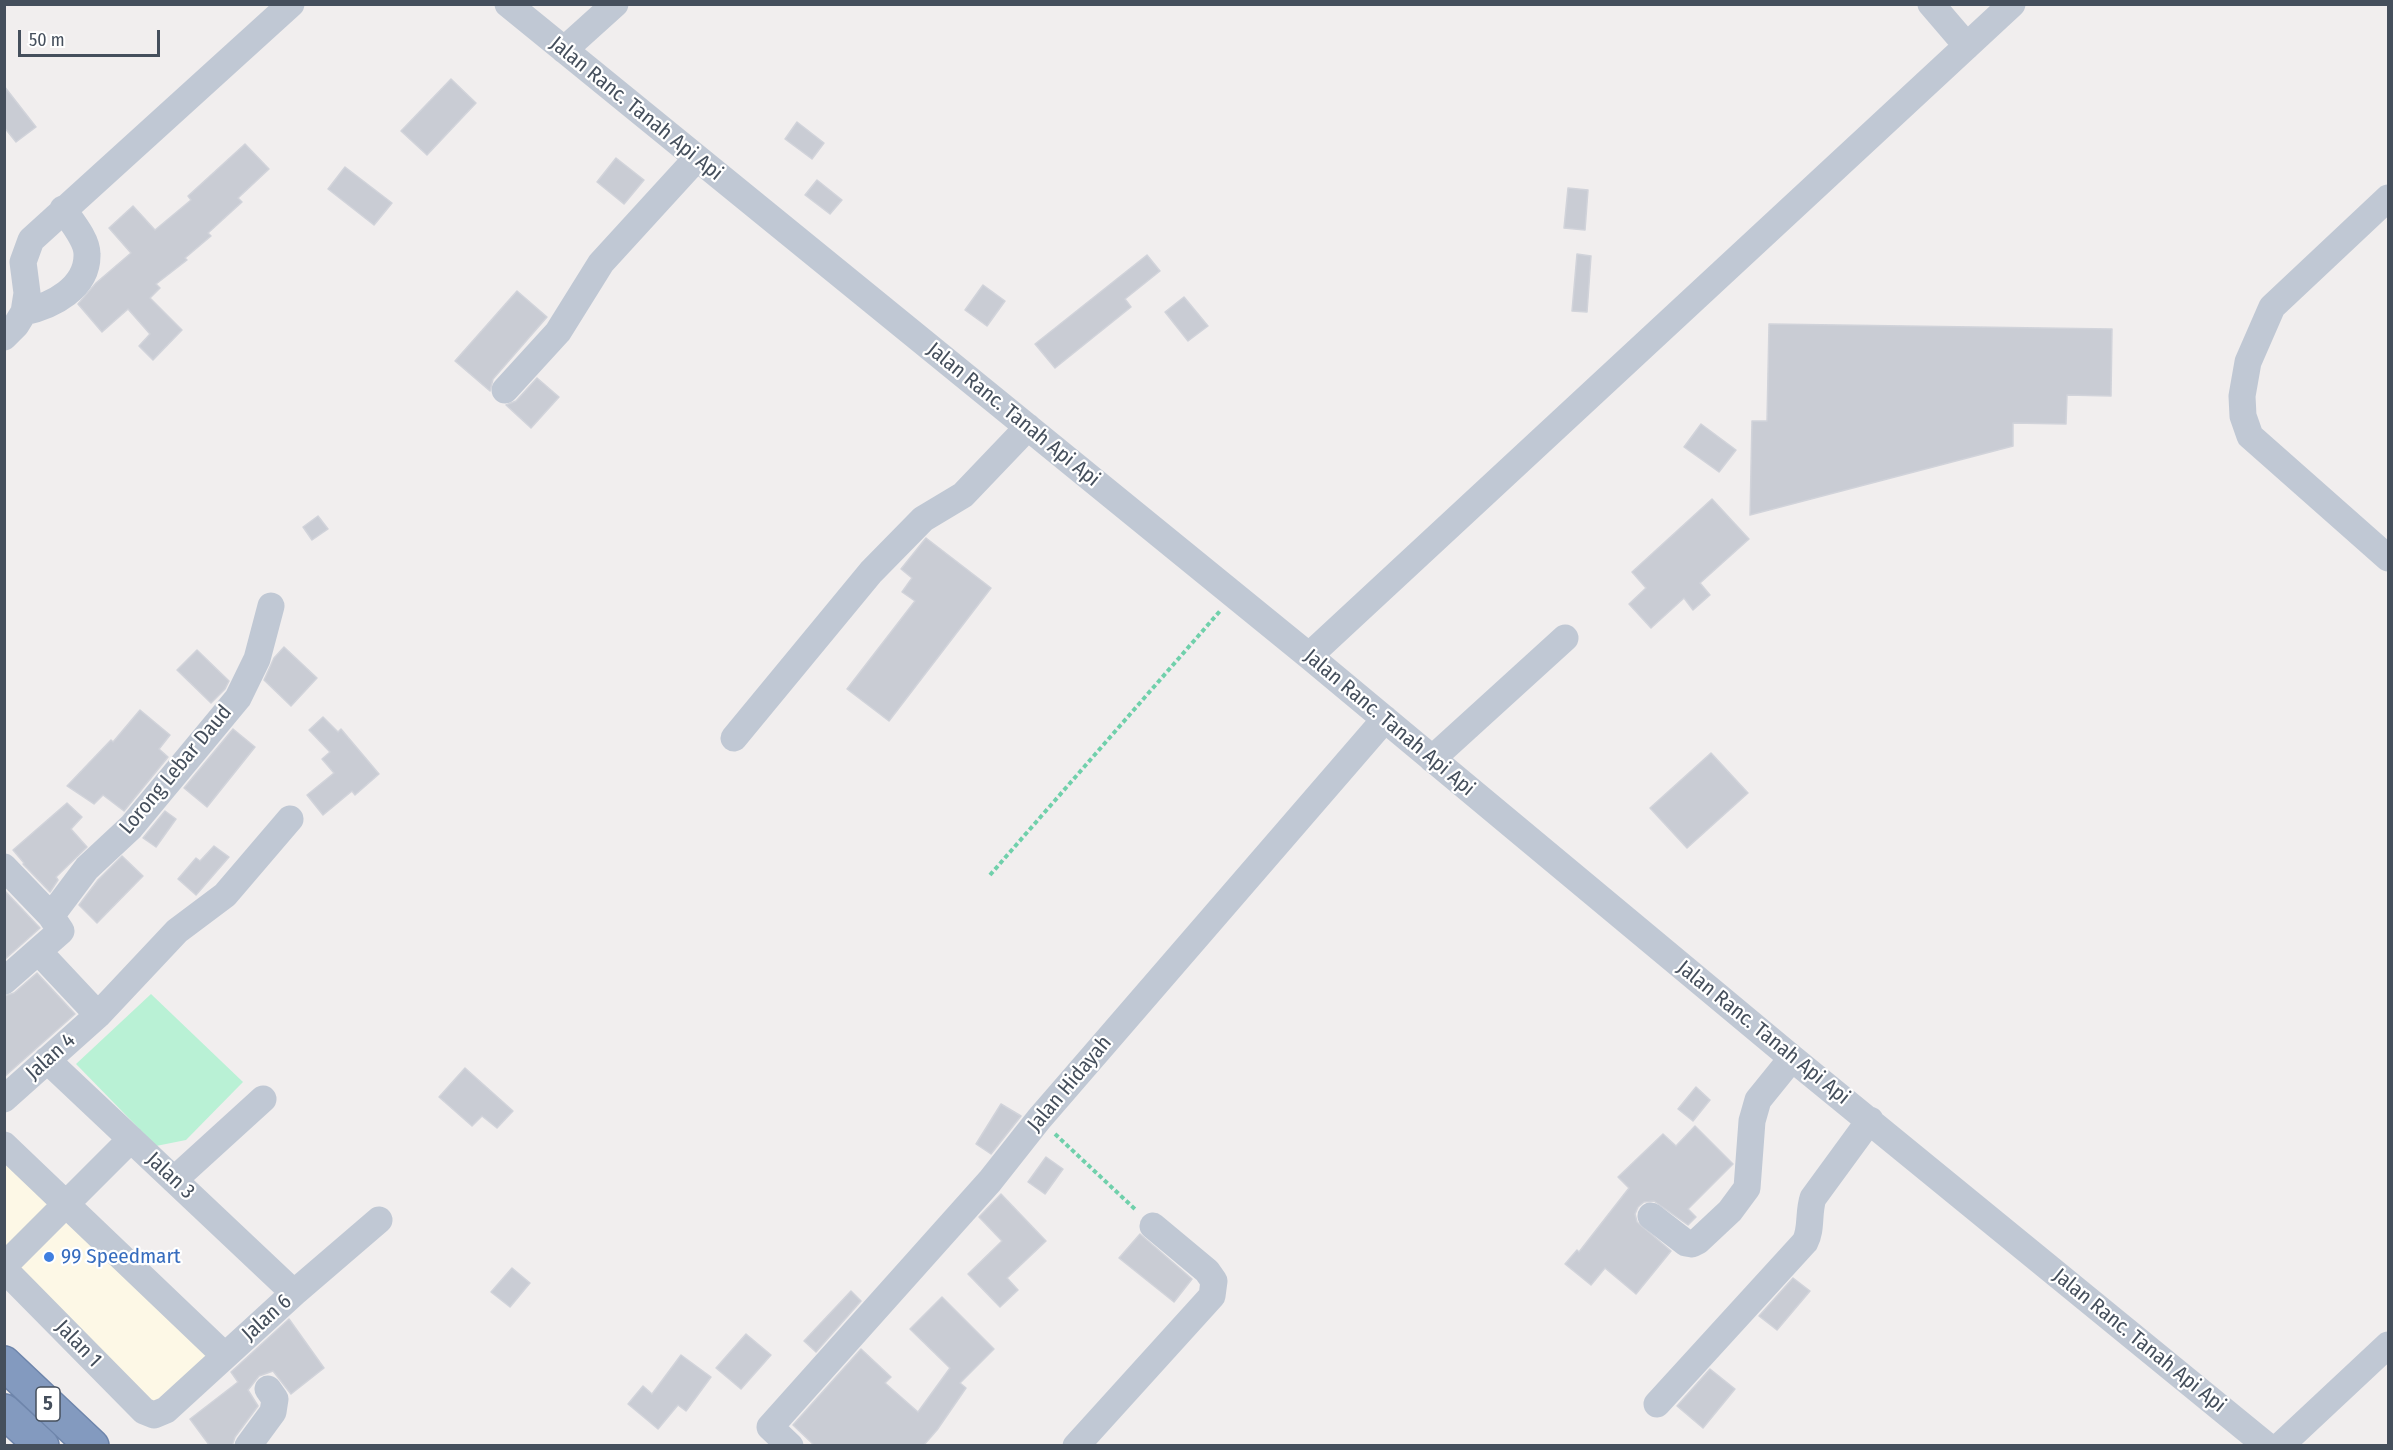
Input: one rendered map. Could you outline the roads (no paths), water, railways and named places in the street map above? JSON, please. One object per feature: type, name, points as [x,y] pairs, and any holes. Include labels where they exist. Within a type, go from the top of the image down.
[{"type":"highway","name":"5","points":[[4,1363],[92,1446]]},
{"type":"highway","name":"5","points":[[4,1411],[42,1446]]},
{"type":"street","points":[[4,336],[16,326],[24,312],[27,294],[23,262],[31,240],[291,4]]},
{"type":"street","name":"Jalan Ranc. Tanah Api Api","points":[[508,4],[1309,656],[1792,1058],[2267,1446]]},
{"type":"street","points":[[564,50],[615,4]]},
{"type":"street","points":[[1931,4],[1967,46]]},
{"type":"street","points":[[1309,656],[2012,4]]},
{"type":"street","points":[[505,390],[558,332],[601,263],[697,158]]},
{"type":"street","points":[[2388,198],[2272,308],[2248,362],[2242,396],[2243,417],[2250,436],[2388,558]]},
{"type":"street","points":[[24,312],[54,303],[74,286],[85,265],[88,252],[63,209]]},
{"type":"street","points":[[734,738],[871,572],[923,519],[963,495],[1028,427]]},
{"type":"street","name":"Lorong Lebar Daud","points":[[51,916],[87,868],[131,827],[238,698],[257,659],[271,606]]},
{"type":"street","points":[[1432,759],[1565,638]]},
{"type":"street","name":"Jalan Hidayah","points":[[790,1446],[763,1436],[990,1181],[1039,1119],[1385,719]]},
{"type":"street","name":"Jalan 4","points":[[4,1099],[98,1015],[177,931],[225,895],[290,819]]},
{"type":"street","points":[[4,981],[61,931],[51,916],[5,869]]},
{"type":"street","points":[[38,951],[98,1015]]},
{"type":"street","points":[[1651,1216],[1686,1243],[1692,1244],[1730,1211],[1747,1188],[1752,1121],[1758,1100],[1792,1058]]},
{"type":"street","name":"Jalan 3","points":[[47,1059],[294,1293]]},
{"type":"street","points":[[174,1180],[263,1099]]},
{"type":"street","points":[[1657,1404],[1804,1242],[1810,1233],[1809,1210],[1813,1198],[1870,1120]]},
{"type":"street","points":[[4,1268],[131,1139]]},
{"type":"street","points":[[4,1145],[225,1356]]},
{"type":"street","name":"Jalan 6","points":[[154,1415],[166,1410],[294,1293],[379,1220]]},
{"type":"street","points":[[1076,1446],[1212,1296],[1214,1281],[1207,1271],[1153,1226]]},
{"type":"street","name":"Jalan 1","points":[[4,1268],[144,1411],[154,1415]]},
{"type":"street","points":[[2280,1446],[2388,1345]]},
{"type":"street","points":[[248,1446],[273,1412],[275,1399],[268,1389]]},
{"type":"place","name":"99 Speedmart","points":[[49,1257]]}]
